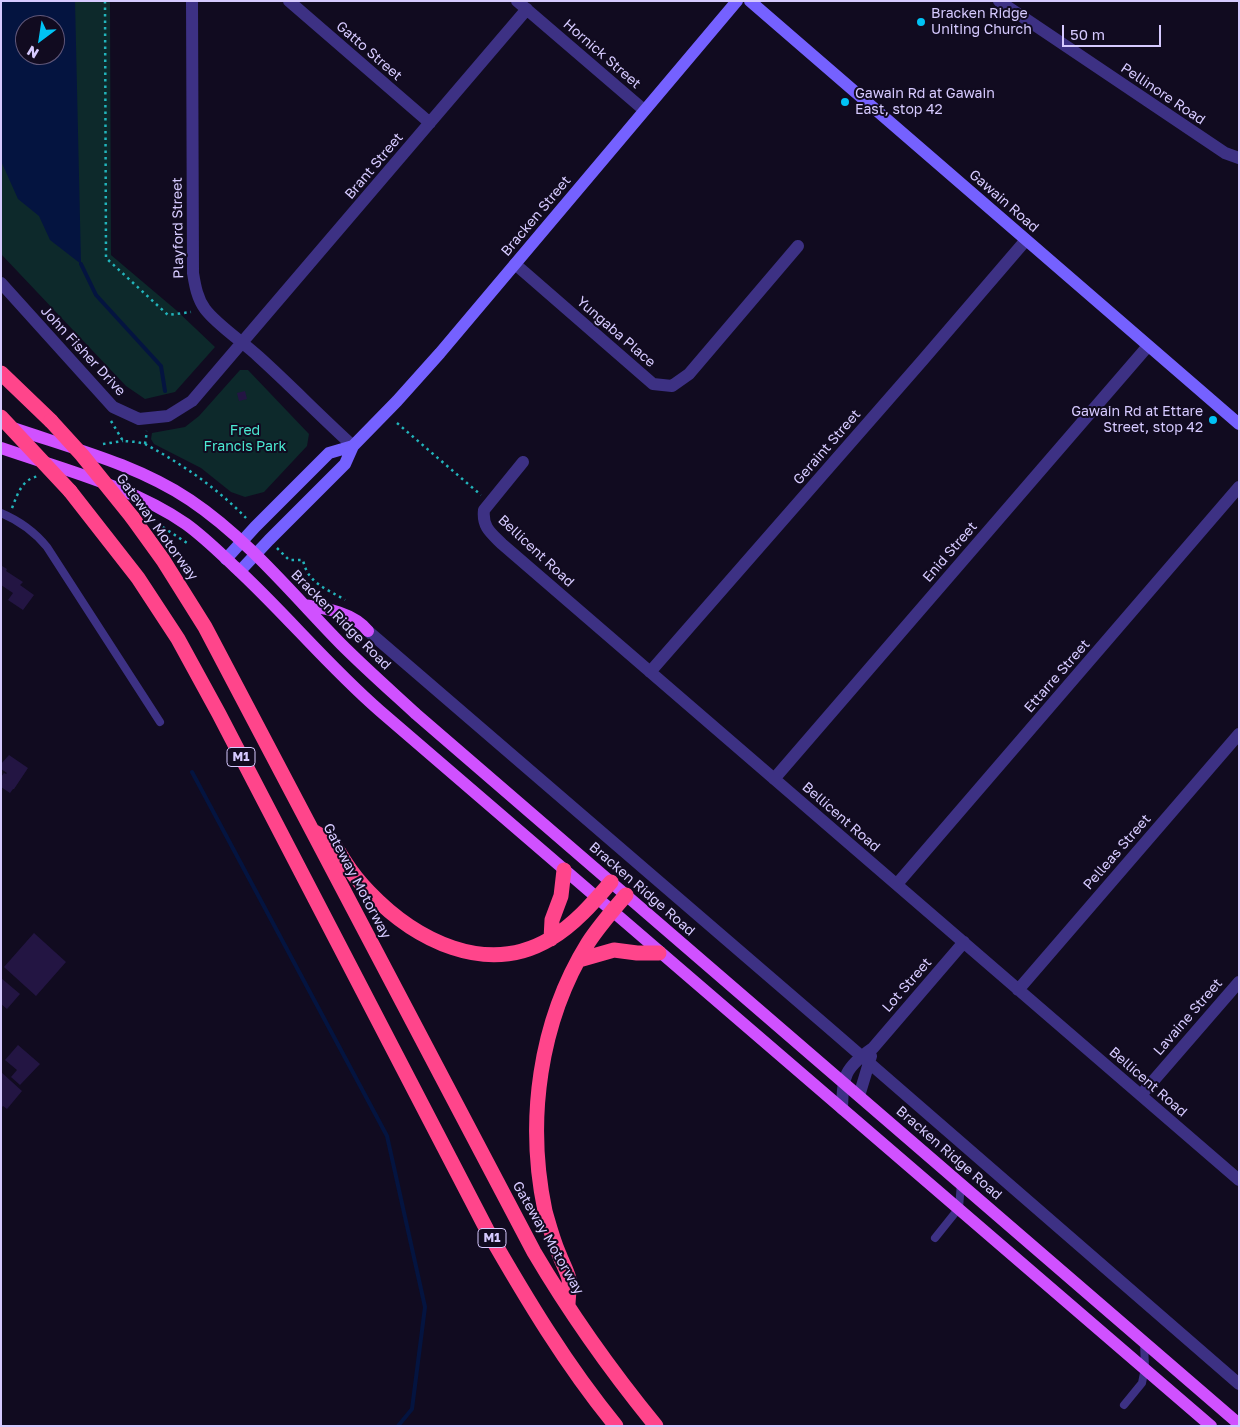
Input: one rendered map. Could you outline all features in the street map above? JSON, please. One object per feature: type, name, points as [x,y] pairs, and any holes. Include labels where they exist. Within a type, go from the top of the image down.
[{"type":"highway","name":"Gateway Motorway","points":[[1,373],[51,421],[82,455],[132,517],[163,560],[205,627],[534,1252],[568,1306],[629,1392],[656,1426]]},
{"type":"highway","name":"M1","points":[[1,417],[70,491],[138,578],[178,639],[224,723],[487,1230],[533,1309],[572,1367],[616,1426]]},
{"type":"highway","points":[[312,830],[332,843],[352,872],[388,911],[412,929],[440,944],[468,952],[511,954],[527,950],[551,939],[582,915],[611,882]]},
{"type":"highway","points":[[551,939],[552,920],[561,896],[564,870]]},
{"type":"highway","points":[[568,1306],[569,1280],[546,1212],[539,1173],[536,1137],[537,1101],[542,1066],[550,1032],[563,993],[589,943],[626,895]]},
{"type":"highway","points":[[579,960],[614,950],[659,953]]},
{"type":"main road","name":"Bracken Ridge Road","points":[[1,424],[119,465],[164,485],[207,512],[255,555],[382,684],[1239,1424]]},
{"type":"main road","points":[[1,448],[133,494],[185,524],[206,540],[240,571],[348,683],[659,953],[959,1208],[1211,1426]]},
{"type":"main road","points":[[304,605],[323,608],[354,619],[368,631]]},
{"type":"street","name":"Playford Street","points":[[192,1],[193,273],[199,299],[205,309],[243,342],[353,446]]},
{"type":"street","name":"Gatto Street","points":[[289,1],[430,123]]},
{"type":"street","name":"Bracken Street","points":[[240,571],[344,464],[353,446],[397,401],[737,1]]},
{"type":"street","name":"Gawain Road","points":[[750,1],[1239,424]]},
{"type":"street","name":"Pellinore Road","points":[[999,1],[1225,153],[1239,158]]},
{"type":"street","name":"Brant Street","points":[[243,342],[430,123],[522,5]]},
{"type":"street","name":"Hornick Street","points":[[522,5],[644,110]]},
{"type":"street","name":"Geraint Street","points":[[650,672],[1026,240]]},
{"type":"street","name":"Yungaba Place","points":[[515,264],[653,384],[672,386],[689,374],[798,246]]},
{"type":"street","name":"John Fisher Drive","points":[[1,284],[113,407],[139,419],[168,416],[192,401],[243,342]]},
{"type":"street","name":"Enid Street","points":[[774,779],[1148,346]]},
{"type":"street","name":"Bracken Street","points":[[226,558],[330,453],[353,446]]},
{"type":"street","name":"Bellicent Road","points":[[523,462],[484,510],[483,519],[488,529],[502,544],[1239,1180]]},
{"type":"street","name":"Ettarre Street","points":[[897,884],[1239,487]]},
{"type":"street","name":"Bracken Ridge Road","points":[[368,631],[1239,1384]]},
{"type":"street","name":"Pelleas Street","points":[[1018,990],[1239,734]]},
{"type":"street","name":"Lot Street","points":[[842,1082],[848,1071],[865,1060],[873,1048],[964,942]]},
{"type":"street","name":"Lavaine Street","points":[[1140,1095],[1239,982]]},
{"type":"street","points":[[859,1096],[865,1060]]},
{"type":"street","points":[[842,1082],[842,1109]]},
{"type":"lane","points":[[1,513],[21,523],[47,547],[160,722]]},
{"type":"lane","points":[[935,1238],[959,1208],[961,1183]]},
{"type":"lane","points":[[1124,1405],[1142,1383],[1144,1342]]},
{"type":"path","points":[[105,1],[106,258],[168,315],[191,312]]},
{"type":"path","points":[[397,423],[484,497]]},
{"type":"path","points":[[145,444],[148,427]]},
{"type":"path","points":[[277,549],[289,560],[303,560],[310,577],[347,602]]},
{"type":"green space","points":[[1,1],[110,1],[111,255],[176,310],[215,347],[175,392],[145,399],[126,386],[1,254]]},
{"type":"green space","name":"Fred Francis Park","points":[[240,370],[248,370],[309,434],[307,446],[264,492],[245,497],[231,492],[201,468],[154,444],[151,439],[152,433],[185,427],[199,416]]},
{"type":"water","points":[[1,1],[75,1],[81,264],[50,240],[39,216],[18,199],[1,161]]},
{"type":"building","points":[[245,391],[247,399],[239,401],[237,393]]},
{"type":"building","points":[[2,566],[7,569],[6,571],[23,582],[20,585],[34,595],[23,610],[8,600],[13,593],[1,585]]},
{"type":"building","points":[[9,755],[28,768],[10,793],[1,787],[1,777],[4,773],[7,773],[1,769],[1,764]]},
{"type":"building","points":[[34,933],[66,962],[36,996],[4,967]]},
{"type":"building","points":[[1,978],[20,994],[7,1009],[1,1004]]},
{"type":"building","points":[[18,1045],[40,1064],[20,1085],[11,1077],[17,1070],[5,1060]]},
{"type":"building","points":[[1,1072],[22,1091],[7,1109],[3,1106],[1,1108]]},
{"type":"waterway","points":[[81,264],[96,295],[161,366],[165,391]]},
{"type":"waterway","points":[[192,772],[387,1136],[425,1307],[412,1409],[398,1426]]},
{"type":"place","name":"Bracken Ridge Uniting Church","points":[[921,22]]},
{"type":"place","name":"Gawain Rd at Gawain East, stop 42","points":[[845,102]]},
{"type":"place","name":"Gawain Rd at Ettare Street, stop 42","points":[[1213,420]]}]
